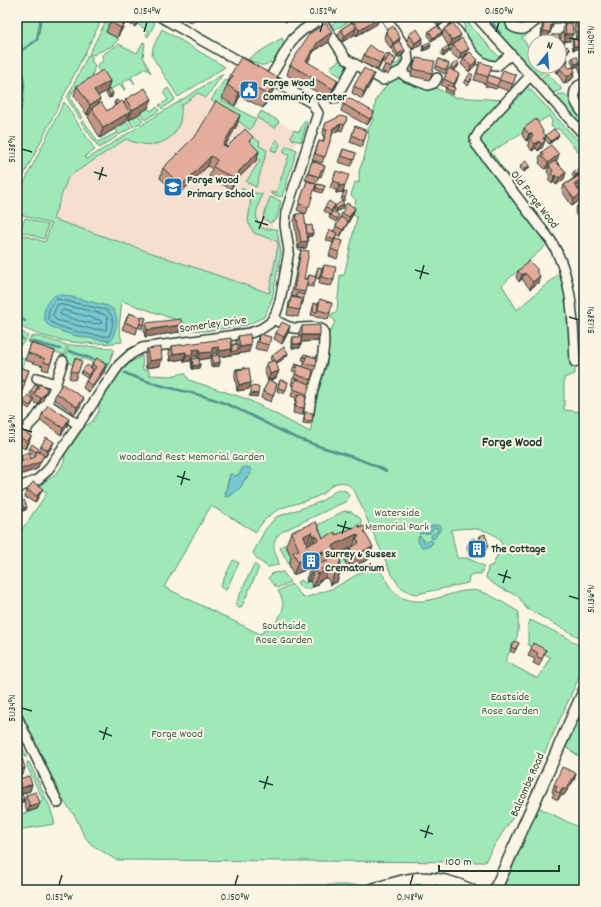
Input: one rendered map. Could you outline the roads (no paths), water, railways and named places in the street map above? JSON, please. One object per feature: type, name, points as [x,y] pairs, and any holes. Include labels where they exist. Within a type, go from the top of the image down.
[{"type":"main road","name":"Balcombe Road","points":[[495,890],[584,691]]},
{"type":"main road","points":[[370,890],[406,880],[427,878],[452,881],[471,890]]},
{"type":"street","points":[[161,17],[312,103],[318,113],[286,212],[285,224],[289,251],[280,301],[274,319],[293,328],[318,328],[323,330],[322,362],[313,388],[309,412]]},
{"type":"street","points":[[477,17],[510,56],[584,135]]},
{"type":"street","points":[[509,17],[512,26],[523,28],[530,27],[540,19],[575,17]]},
{"type":"street","points":[[270,78],[293,39],[321,18],[344,57],[354,65],[383,80],[400,72],[407,64],[408,54],[387,18]]},
{"type":"street","points":[[454,26],[473,53],[485,63],[496,66],[510,56]]},
{"type":"street","points":[[335,99],[354,65]]},
{"type":"street","points":[[400,72],[407,78],[428,85],[434,83],[437,78]]},
{"type":"street","name":"Old Forge Wood","points":[[530,76],[482,129],[475,139],[476,144],[556,250],[564,269],[569,293],[575,362]]},
{"type":"street","points":[[584,83],[578,86],[574,94],[576,103],[584,114]]},
{"type":"street","name":"Somerley Drive","points":[[17,488],[37,480],[47,471],[119,365],[136,351],[150,346],[250,333],[266,327],[274,319]]},
{"type":"street","points":[[23,437],[31,422],[54,391],[63,361]]},
{"type":"street","points":[[38,378],[55,384]]},
{"type":"street","points":[[46,403],[79,425]]},
{"type":"street","points":[[17,717],[58,803]]},
{"type":"water","points":[[56,295],[63,295],[108,306],[112,309],[115,313],[117,321],[112,339],[109,341],[77,336],[61,331],[47,324],[44,316],[45,308],[49,300]]},
{"type":"water","points":[[243,467],[250,468],[251,474],[244,480],[241,487],[230,496],[225,497],[230,474],[234,476],[239,475]]},
{"type":"water","points":[[435,525],[442,527],[434,539],[431,538],[431,535],[438,531],[437,528],[434,528],[430,533],[419,534],[422,530]]},
{"type":"water","points":[[420,536],[425,543],[431,540],[433,542],[430,546],[422,547],[418,542],[418,537]]},
{"type":"waterway","points":[[17,119],[22,104],[24,85],[20,54],[22,50],[37,40],[41,17]]},
{"type":"waterway","points":[[488,17],[500,33]]},
{"type":"waterway","points":[[17,316],[25,321]]},
{"type":"waterway","points":[[17,336],[23,339]]},
{"type":"waterway","points":[[30,341],[60,349]]},
{"type":"waterway","points":[[69,351],[107,364]]},
{"type":"waterway","points":[[125,373],[169,388],[213,399],[243,411],[304,441],[375,465],[386,471]]},
{"type":"place","name":"Forge Wood Community Center","points":[[249,90]]},
{"type":"place","name":"Forge Wood Primary School","points":[[173,187]]},
{"type":"place","name":"The Cottage","points":[[477,549]]},
{"type":"place","name":"Surrey & Sussex Crematorium","points":[[311,561]]},
{"type":"district","name":"Forge Wood","points":[[512,443]]},
{"type":"park label","name":"Woodland Rest Memorial Garden","points":[[192,457]]},
{"type":"park label","name":"Waterside Memorial Park","points":[[397,520]]},
{"type":"park label","name":"Southside Rose Garden","points":[[284,633]]},
{"type":"park label","name":"Eastside Rose Garden","points":[[510,704]]}]
